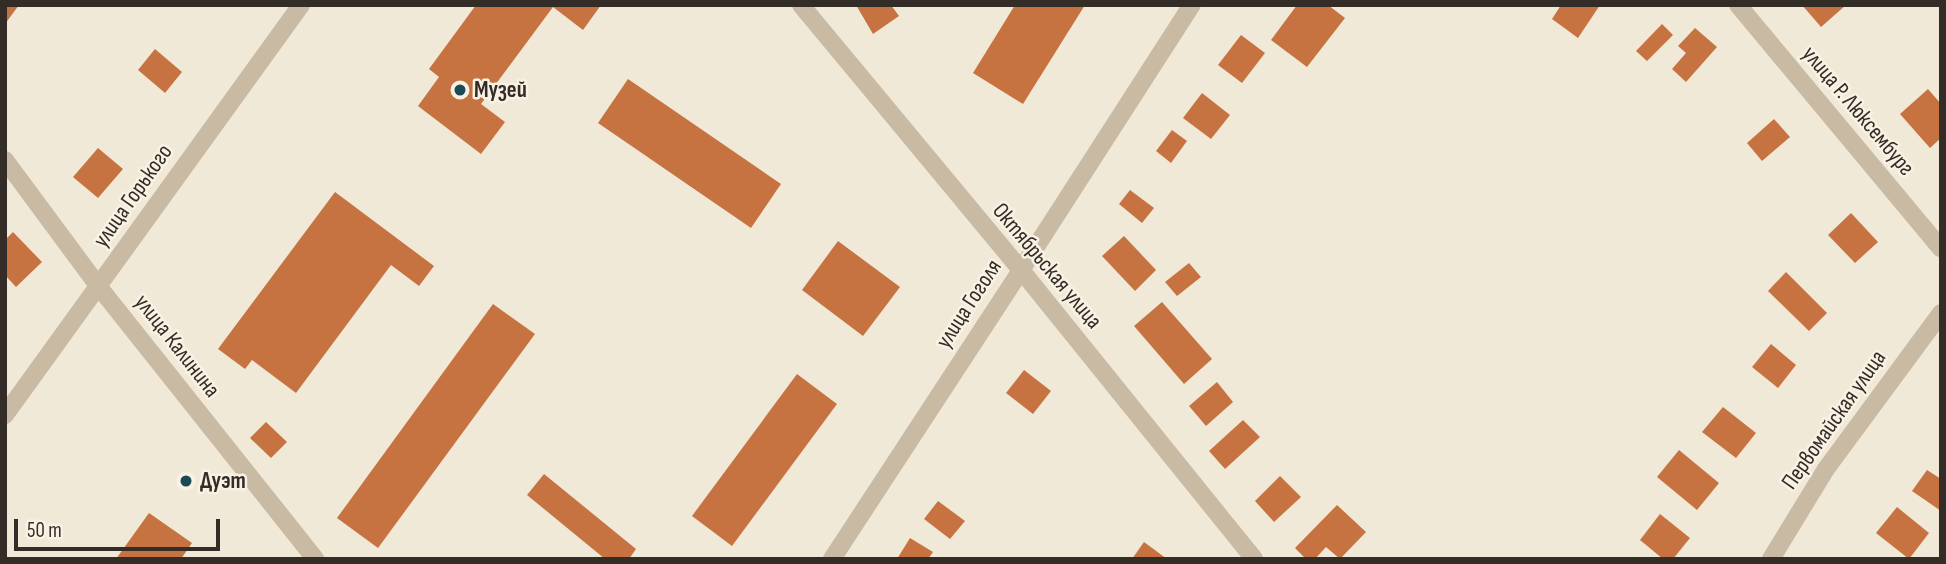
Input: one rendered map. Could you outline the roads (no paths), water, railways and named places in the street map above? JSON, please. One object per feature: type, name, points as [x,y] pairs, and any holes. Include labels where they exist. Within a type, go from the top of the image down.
[{"type":"street","name":"улица Горького","points":[[5,415],[301,5]]},
{"type":"street","name":"Октябрьская улица","points":[[801,5],[1021,270],[1254,559]]},
{"type":"street","name":"улица Гоголя","points":[[832,559],[1192,5]]},
{"type":"street","name":"улица Р. Люксембург","points":[[1738,5],[1941,249]]},
{"type":"street","name":"улица Калинина","points":[[5,160],[99,287],[315,559]]},
{"type":"street","name":"Первомайская улица","points":[[1770,559],[1826,469],[1941,313]]},
{"type":"place","name":"Музей","points":[[460,90]]},
{"type":"place","name":"Дуэт","points":[[186,481]]}]
